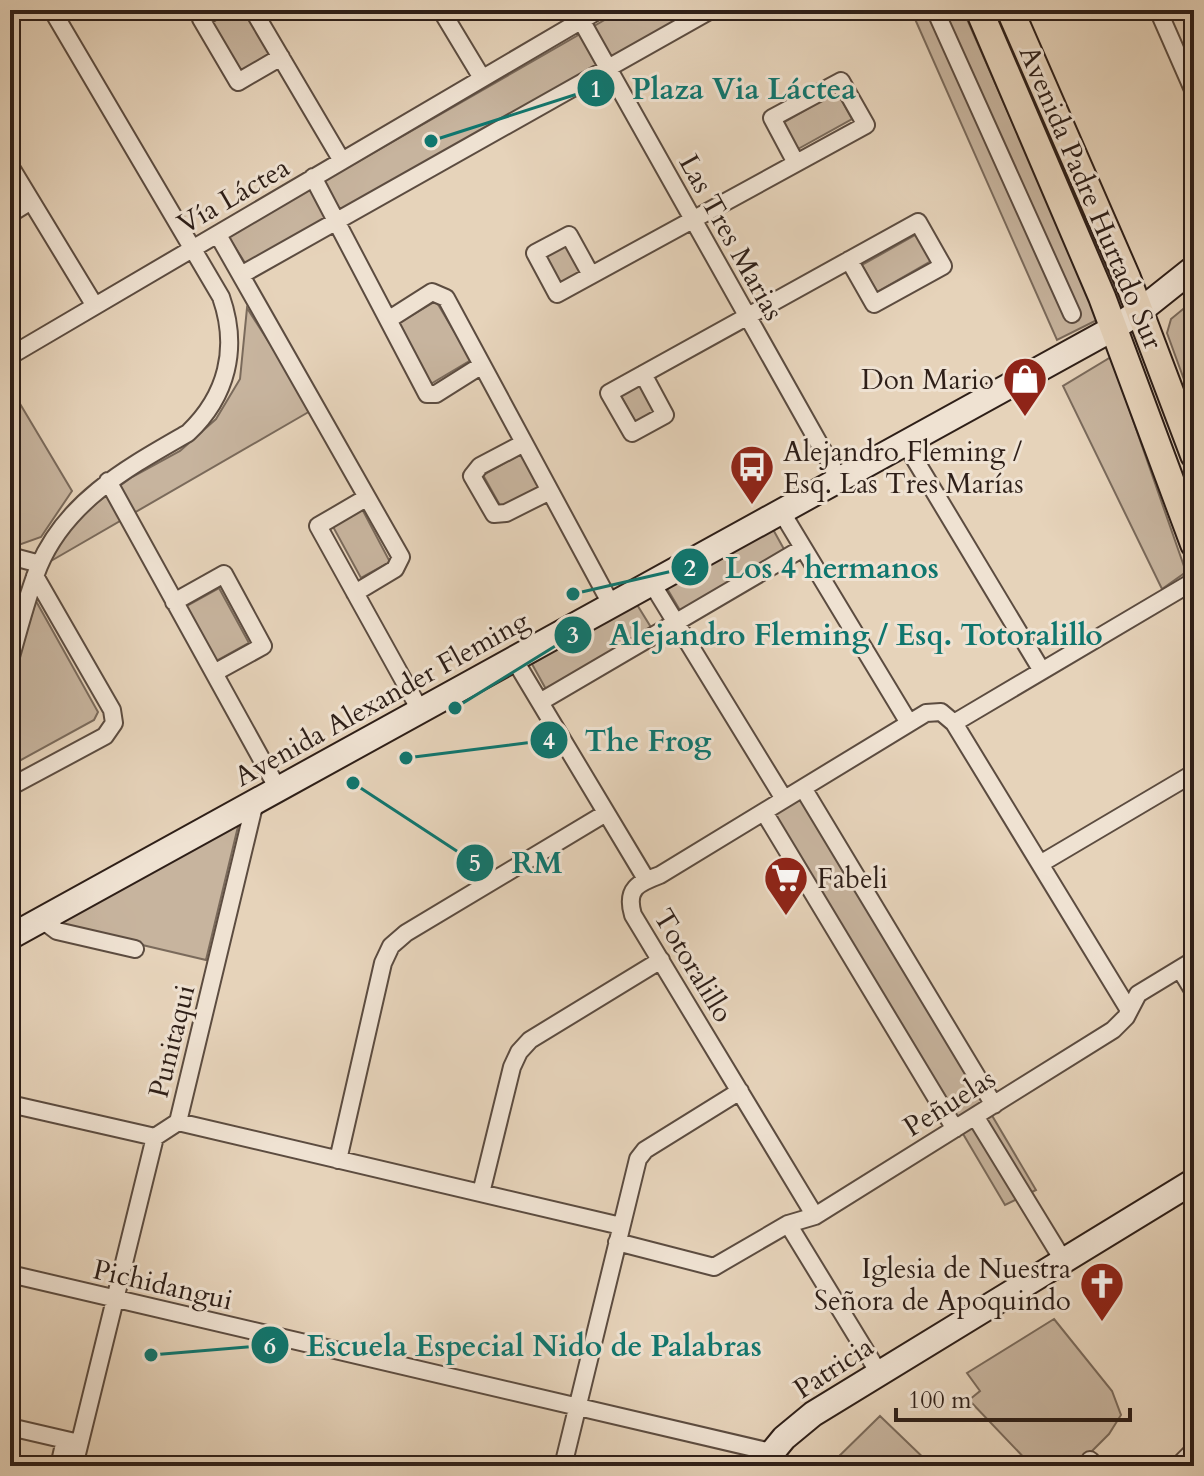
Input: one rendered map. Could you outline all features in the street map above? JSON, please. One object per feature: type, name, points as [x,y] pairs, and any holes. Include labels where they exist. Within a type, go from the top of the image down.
[{"type":"main road","name":"Avenida Padre Hurtado Sur","points":[[979,10],[1114,328],[1194,544]]},
{"type":"main road","name":"Avenida Padre Hurtado Sur","points":[[1010,10],[1140,311],[1194,455]]},
{"type":"street","points":[[10,660],[38,570],[74,513],[108,481],[188,433],[208,411],[223,384],[230,355],[229,324],[221,297],[52,10]]},
{"type":"street","points":[[215,10],[201,19],[238,82],[281,57]]},
{"type":"street","points":[[253,10],[342,161]]},
{"type":"street","points":[[441,10],[482,78]]},
{"type":"street","name":"Vía Láctea","points":[[10,356],[599,10]]},
{"type":"street","points":[[241,275],[711,10]]},
{"type":"street","points":[[935,10],[1072,314]]},
{"type":"street","points":[[1158,10],[1194,92]]},
{"type":"street","name":"Las Tres Marias","points":[[581,20],[839,479]]},
{"type":"street","points":[[591,275],[866,125],[841,81],[772,118],[796,163]]},
{"type":"street","points":[[10,166],[95,306]]},
{"type":"street","points":[[313,177],[427,394],[436,394],[482,365]]},
{"type":"street","points":[[10,214],[31,201]]},
{"type":"street","points":[[643,374],[747,316],[918,222],[943,266],[874,304],[849,260]]},
{"type":"street","points":[[218,235],[401,557],[395,569],[355,593]]},
{"type":"street","name":"Avenida Alexander Fleming","points":[[10,937],[1114,328],[1194,268]]},
{"type":"street","points":[[388,320],[432,292],[446,298],[611,604]]},
{"type":"street","points":[[524,443],[480,466],[472,476],[494,514],[506,513],[550,491]]},
{"type":"street","points":[[905,443],[1042,671]]},
{"type":"street","points":[[108,481],[278,789]]},
{"type":"street","points":[[366,498],[318,526],[420,710]]},
{"type":"street","points":[[781,511],[909,723]]},
{"type":"street","points":[[540,702],[803,548]]},
{"type":"street","points":[[10,556],[38,570],[112,710],[114,723],[105,736],[10,787]]},
{"type":"street","points":[[174,602],[224,574],[263,646],[214,673]]},
{"type":"street","points":[[646,879],[660,875],[926,713],[947,718],[1042,671],[1194,581]]},
{"type":"street","points":[[651,582],[784,799]]},
{"type":"street","name":"Totoralillo","points":[[514,659],[646,879],[635,889],[631,909],[815,1216]]},
{"type":"street","points":[[947,718],[1129,1010]]},
{"type":"street","points":[[1040,864],[1194,773]]},
{"type":"street","points":[[803,788],[994,1105]]},
{"type":"street","name":"Punitaqui","points":[[59,1466],[72,1442],[115,1300],[155,1137],[178,1122],[255,802]]},
{"type":"street","points":[[764,812],[955,1129]]},
{"type":"street","points":[[338,1160],[383,963],[391,946],[406,933],[606,813]]},
{"type":"street","points":[[41,919],[57,931],[135,949]]},
{"type":"street","points":[[481,1193],[512,1067],[519,1052],[530,1040],[661,960]]},
{"type":"street","points":[[1187,965],[1194,992]]},
{"type":"street","name":"Peñuelas","points":[[619,1234],[714,1267],[722,1265],[788,1224],[815,1216],[1113,1030],[1121,1024],[1138,994],[1187,965]]},
{"type":"street","points":[[563,1466],[638,1159],[642,1152],[740,1091]]},
{"type":"street","points":[[10,1104],[155,1137]]},
{"type":"street","points":[[975,1116],[1063,1260]]},
{"type":"street","points":[[178,1122],[481,1193],[619,1234]]},
{"type":"street","name":"Patricia","points":[[766,1459],[806,1419],[1194,1181]]},
{"type":"street","points":[[788,1224],[879,1373]]},
{"type":"street","name":"Pichidangui","points":[[10,1274],[578,1407],[766,1459]]},
{"type":"street","points":[[10,1427],[72,1442]]},
{"type":"street","name":"Punitaqui","points":[[72,1442],[74,1466]]},
{"type":"street","points":[[1178,1466],[1194,1450]]},
{"type":"shaded area","points":[[230,10],[244,10],[271,54],[242,72],[211,21]]},
{"type":"shaded area","points":[[622,10],[704,10],[247,266],[228,236]]},
{"type":"shaded area","points":[[911,10],[963,10],[1099,319],[1057,340]]},
{"type":"shaded area","points":[[985,10],[1001,10],[1118,282],[1114,285],[1090,230],[1065,188]]},
{"type":"shaded area","points":[[837,92],[852,119],[798,149],[783,123]]},
{"type":"shaded area","points":[[917,234],[931,261],[877,292],[862,265]]},
{"type":"shaded area","points":[[566,245],[581,273],[560,285],[544,257]]},
{"type":"shaded area","points":[[1194,300],[1194,320],[1188,341],[1194,358],[1194,407],[1167,333],[1171,319]]},
{"type":"shaded area","points":[[436,301],[471,360],[429,385],[394,326]]},
{"type":"shaded area","points":[[247,308],[312,410],[44,565],[64,533],[91,507],[132,477],[180,451],[216,419],[240,379]]},
{"type":"shaded area","points":[[1111,357],[1186,572],[1162,589],[1063,386]]},
{"type":"shaded area","points":[[642,384],[657,411],[636,423],[621,396]]},
{"type":"shaded area","points":[[10,387],[72,491],[41,537],[13,547],[10,546]]},
{"type":"shaded area","points":[[523,453],[542,487],[502,509],[483,475]]},
{"type":"shaded area","points":[[361,507],[390,562],[361,578],[331,523]]},
{"type":"shaded area","points":[[770,524],[785,551],[681,612],[665,585]]},
{"type":"shaded area","points":[[219,588],[249,643],[211,664],[181,609]]},
{"type":"shaded area","points":[[36,601],[98,712],[94,720],[10,766],[10,685]]},
{"type":"shaded area","points":[[636,603],[652,629],[547,691],[532,664]]},
{"type":"shaded area","points":[[802,794],[1036,1190],[1005,1205],[774,814]]},
{"type":"shaded area","points":[[241,814],[206,960],[45,922]]},
{"type":"shaded area","points":[[1054,1319],[1112,1391],[1121,1415],[1109,1434],[1077,1466],[1032,1466],[969,1400],[980,1391],[967,1373]]},
{"type":"shaded area","points":[[880,1416],[932,1466],[829,1466]]},
{"type":"place","name":"Plaza Via Láctea","points":[[431,141]]},
{"type":"place","name":"Don Mario","points":[[1025,418]]},
{"type":"place","name":"Alejandro Fleming / Esq. Las Tres Marías","points":[[752,506]]},
{"type":"place","name":"Los 4 hermanos","points":[[573,594]]},
{"type":"place","name":"Alejandro Fleming / Esq. Totoralillo","points":[[455,708]]},
{"type":"place","name":"The Frog","points":[[406,758]]},
{"type":"place","name":"RM","points":[[353,783]]},
{"type":"place","name":"Fabeli","points":[[786,917]]},
{"type":"place","name":"Iglesia de Nuestra Señora de Apoquindo","points":[[1102,1323]]},
{"type":"place","name":"Escuela Especial Nido de Palabras","points":[[151,1355]]}]
